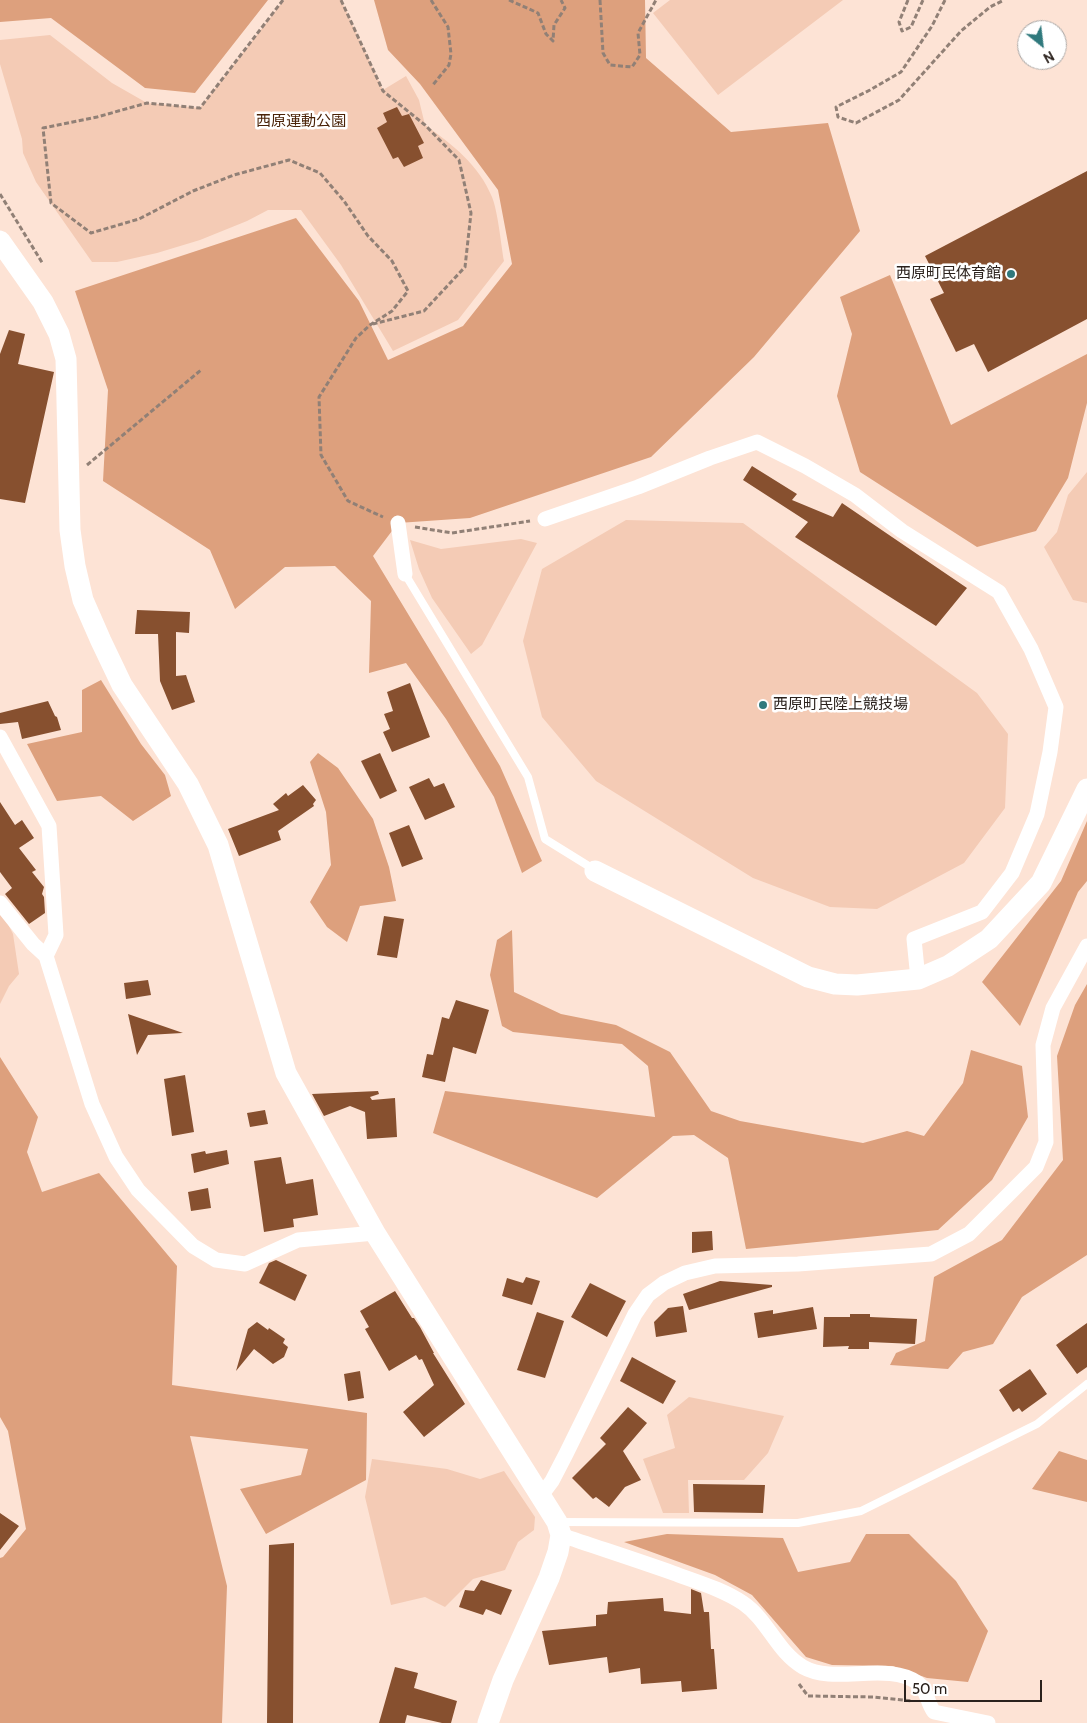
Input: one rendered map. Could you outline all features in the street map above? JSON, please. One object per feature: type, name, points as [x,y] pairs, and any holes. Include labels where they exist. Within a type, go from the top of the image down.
[{"type":"street","points":[[0,241],[43,302],[59,334],[66,359],[70,530],[75,566],[83,600],[122,685],[188,784],[218,845],[286,1073],[376,1233],[559,1528],[558,1552],[549,1578],[502,1680],[488,1723]]},
{"type":"street","points":[[546,519],[757,442],[805,466],[855,495],[902,531],[999,592],[1031,649],[1056,708],[1050,752],[1037,814],[1012,873],[982,912],[914,939],[918,979]]},
{"type":"street","points":[[398,523],[405,574]]},
{"type":"street","points":[[0,737],[49,826],[56,935],[46,956]]},
{"type":"street","points":[[596,871],[808,977],[835,984],[857,985],[918,979],[948,966],[989,939],[1042,883],[1087,789]]},
{"type":"street","points":[[0,903],[33,944],[46,956],[92,1104],[116,1157],[138,1190],[193,1246],[216,1260],[245,1264],[298,1240],[376,1233]]},
{"type":"street","points":[[540,1497],[547,1489],[566,1454],[635,1314],[648,1295],[664,1282],[684,1273],[715,1266],[798,1264],[931,1254],[969,1234],[1036,1167],[1046,1142],[1043,1045],[1053,1008],[1087,946]]},
{"type":"street","points":[[559,1528],[719,1590],[744,1604],[759,1618],[789,1657],[804,1668],[822,1673],[890,1674],[907,1677],[919,1683],[924,1689],[928,1705],[934,1712],[988,1723]]},
{"type":"lane","points":[[405,574],[528,777],[545,839],[596,871]]},
{"type":"lane","points":[[559,1528],[798,1523],[861,1511],[1036,1424],[1087,1384]]},
{"type":"path","points":[[283,0],[200,108],[147,103],[97,117],[43,128],[51,204],[91,233],[139,220],[193,191],[234,175],[289,160],[320,173],[344,201],[368,236],[392,261],[408,291],[392,311],[370,325],[356,338],[319,397],[321,455],[348,501],[398,523],[452,533],[546,519]]},
{"type":"path","points":[[341,0],[383,91],[425,125],[459,160],[471,213],[465,268],[424,311],[370,325]]},
{"type":"path","points":[[430,0],[448,27],[451,54],[449,65],[432,86]]},
{"type":"path","points":[[509,0],[538,13],[546,34],[553,41],[554,25],[565,8],[561,0]]},
{"type":"path","points":[[600,0],[602,53],[610,65],[632,67],[640,55],[638,32],[656,0]]},
{"type":"path","points":[[908,0],[900,22],[902,31],[911,28],[922,0]]},
{"type":"path","points":[[945,0],[932,26],[900,72],[836,107],[838,117],[856,123],[899,100],[961,31],[990,7],[1004,0]]},
{"type":"path","points":[[68,478],[87,465],[201,370]]},
{"type":"green space","name":"西原運動公園","points":[[284,0],[341,0],[383,90],[406,76],[419,100],[425,125],[455,148],[472,165],[486,185],[494,203],[504,261],[458,320],[393,351],[341,265],[301,210],[268,210],[247,221],[200,240],[157,253],[117,262],[92,262],[36,182],[23,153],[22,139],[0,64],[0,40],[50,35],[112,83],[147,103],[200,108]]},
{"type":"green space","points":[[670,0],[843,0],[718,95],[653,13]]},
{"type":"green space","points":[[1087,472],[1087,603],[1073,600],[1044,547],[1057,532],[1068,495]]},
{"type":"green space","name":"西原町民陸上競技場","points":[[626,520],[743,523],[977,693],[1008,734],[1005,808],[964,863],[877,909],[830,907],[753,878],[596,781],[542,717],[523,641],[542,569]]},
{"type":"green space","points":[[521,539],[537,543],[482,645],[471,654],[432,598],[419,569],[410,540],[441,549]]},
{"type":"green space","points":[[0,908],[13,934],[19,974],[9,986],[0,1004]]},
{"type":"green space","points":[[689,1397],[784,1416],[768,1453],[744,1480],[688,1480],[689,1513],[663,1513],[643,1459],[675,1448],[667,1415]]},
{"type":"green space","points":[[372,1459],[447,1469],[480,1479],[504,1471],[535,1517],[534,1530],[518,1542],[505,1570],[473,1579],[445,1607],[425,1597],[391,1605],[365,1497]]},
{"type":"shaded area","points":[[0,0],[268,0],[195,93],[145,88],[51,18],[0,22]]},
{"type":"shaded area","points":[[374,0],[645,0],[646,58],[731,132],[828,123],[860,231],[754,357],[651,457],[470,518],[398,523],[373,556],[500,766],[542,861],[522,873],[494,797],[446,719],[406,663],[369,673],[371,601],[335,566],[285,567],[235,609],[210,550],[103,481],[108,390],[75,291],[296,218],[359,301],[388,360],[463,326],[512,264],[498,190],[420,84],[388,50]]},
{"type":"shaded area","points":[[890,275],[951,425],[1087,354],[1087,403],[1068,478],[1036,531],[977,547],[860,472],[837,396],[852,334],[840,297]]},
{"type":"shaded area","points":[[101,680],[141,744],[165,775],[171,796],[133,821],[101,796],[57,801],[27,744],[82,732],[82,690]]},
{"type":"shaded area","points":[[318,753],[338,768],[373,819],[389,867],[396,901],[360,906],[347,942],[327,927],[310,902],[331,865],[326,812],[310,762]]},
{"type":"shaded area","points":[[1087,821],[1087,881],[1078,892],[1020,1026],[982,982],[1061,881]]},
{"type":"shaded area","points":[[512,930],[514,992],[561,1014],[616,1025],[670,1052],[711,1111],[740,1121],[863,1143],[907,1131],[924,1136],[963,1083],[971,1050],[1022,1066],[1028,1117],[992,1180],[938,1230],[746,1249],[728,1158],[694,1135],[673,1136],[597,1198],[433,1133],[445,1091],[655,1117],[648,1066],[622,1044],[513,1032],[502,1026],[490,975],[497,940]]},
{"type":"shaded area","points":[[1087,984],[1087,1255],[1022,1297],[993,1344],[963,1352],[948,1369],[890,1365],[896,1353],[925,1341],[934,1277],[1002,1240],[1063,1160],[1057,1056],[1075,1005]]},
{"type":"shaded area","points":[[0,1057],[38,1117],[27,1152],[42,1192],[99,1173],[177,1266],[172,1385],[367,1413],[366,1480],[266,1534],[240,1489],[301,1475],[308,1449],[190,1436],[227,1586],[222,1723],[0,1723],[0,1558],[3,1557],[26,1529],[8,1431],[0,1417]]},
{"type":"shaded area","points":[[1059,1451],[1087,1460],[1087,1502],[1032,1489]]},
{"type":"shaded area","points":[[667,1534],[783,1538],[798,1572],[850,1562],[866,1534],[909,1534],[956,1581],[988,1631],[968,1682],[927,1678],[893,1666],[832,1665],[806,1657],[752,1595],[715,1575],[624,1542]]},
{"type":"building","points":[[397,107],[402,116],[409,114],[424,143],[418,146],[423,158],[404,167],[398,157],[393,159],[377,128],[387,122],[383,113]]},
{"type":"building","name":"西原町民体育館","points":[[1087,171],[1087,319],[988,372],[974,344],[956,352],[930,299],[944,293],[925,256]]},
{"type":"building","points":[[9,330],[25,334],[18,364],[54,372],[25,503],[0,499],[0,354]]},
{"type":"building","points":[[752,466],[797,494],[792,500],[833,517],[842,503],[967,588],[936,626],[795,537],[808,522],[743,480]]},
{"type":"building","points":[[137,610],[190,612],[189,633],[176,632],[176,676],[186,675],[195,702],[172,710],[160,681],[158,634],[135,634]]},
{"type":"building","points":[[410,683],[430,737],[392,752],[383,732],[390,729],[384,714],[393,711],[387,692]]},
{"type":"building","points":[[48,701],[57,717],[61,730],[22,739],[18,722],[0,724],[0,713]]},
{"type":"building","points":[[380,753],[397,791],[380,799],[361,761]]},
{"type":"building","points":[[429,778],[434,787],[444,783],[455,807],[425,820],[409,787]]},
{"type":"building","points":[[303,785],[316,800],[313,804],[314,806],[278,831],[281,840],[239,856],[228,829],[279,810],[273,804],[286,793],[288,796]]},
{"type":"building","points":[[0,802],[15,825],[22,820],[34,838],[19,848],[36,870],[32,872],[44,887],[42,894],[44,897],[45,913],[29,924],[5,894],[12,888],[0,872]]},
{"type":"building","points":[[409,825],[423,859],[402,867],[389,833]]},
{"type":"building","points":[[384,916],[404,919],[397,958],[377,955]]},
{"type":"building","points":[[148,980],[151,995],[126,999],[124,983]]},
{"type":"building","points":[[456,1000],[489,1010],[476,1054],[453,1047],[445,1082],[422,1077],[427,1054],[433,1055],[442,1017],[449,1019]]},
{"type":"building","points":[[128,1014],[183,1033],[148,1035],[137,1055]]},
{"type":"building","points":[[185,1075],[194,1132],[172,1136],[164,1079]]},
{"type":"building","points":[[378,1091],[379,1094],[370,1097],[372,1100],[395,1098],[397,1137],[367,1139],[365,1112],[350,1106],[324,1116],[312,1094]]},
{"type":"building","points":[[265,1110],[268,1124],[250,1127],[247,1113]]},
{"type":"building","points":[[227,1150],[229,1164],[194,1173],[191,1154],[205,1151],[206,1154]]},
{"type":"building","points":[[281,1157],[286,1184],[313,1179],[318,1215],[293,1219],[294,1227],[264,1232],[254,1161]]},
{"type":"building","points":[[208,1188],[211,1208],[191,1211],[188,1192]]},
{"type":"building","points":[[712,1231],[713,1250],[692,1253],[692,1232]]},
{"type":"building","points":[[276,1260],[307,1275],[295,1301],[259,1283],[269,1263]]},
{"type":"building","points":[[526,1277],[540,1281],[532,1305],[502,1296],[507,1278],[523,1283]]},
{"type":"building","points":[[720,1281],[772,1285],[772,1287],[689,1310],[683,1294]]},
{"type":"building","points":[[590,1283],[626,1301],[607,1337],[571,1317]]},
{"type":"building","points":[[395,1291],[420,1327],[433,1353],[465,1404],[424,1437],[403,1412],[434,1385],[422,1359],[419,1360],[416,1355],[389,1371],[365,1329],[369,1327],[360,1311]]},
{"type":"building","points":[[683,1306],[687,1332],[656,1337],[654,1322],[668,1308]]},
{"type":"building","points":[[813,1307],[817,1329],[758,1338],[754,1313],[773,1310],[773,1314]]},
{"type":"building","points":[[537,1312],[564,1321],[545,1378],[517,1370]]},
{"type":"building","points":[[850,1314],[870,1314],[870,1317],[917,1319],[915,1344],[869,1342],[869,1349],[848,1349],[849,1346],[823,1347],[824,1317],[850,1317]]},
{"type":"building","points":[[257,1322],[285,1339],[283,1343],[288,1347],[284,1357],[273,1364],[254,1349],[236,1371],[248,1329]]},
{"type":"building","points":[[1087,1323],[1087,1367],[1077,1374],[1056,1345]]},
{"type":"building","points":[[632,1357],[676,1381],[663,1404],[620,1381]]},
{"type":"building","points":[[1030,1369],[1047,1394],[1022,1412],[1019,1408],[1013,1412],[999,1390]]},
{"type":"building","points":[[360,1371],[364,1398],[348,1401],[344,1374]]},
{"type":"building","points":[[628,1407],[647,1423],[623,1451],[641,1480],[625,1487],[609,1507],[596,1497],[593,1499],[572,1478],[606,1444],[600,1438]]},
{"type":"building","points":[[693,1484],[765,1485],[763,1513],[694,1512]]},
{"type":"building","points":[[0,1513],[19,1526],[0,1550]]},
{"type":"building","points":[[294,1543],[293,1723],[267,1723],[269,1545]]},
{"type":"building","points":[[481,1580],[512,1590],[501,1615],[486,1609],[483,1615],[459,1607],[465,1590],[474,1591]]},
{"type":"building","points":[[691,1589],[701,1593],[704,1612],[709,1612],[711,1649],[714,1649],[717,1689],[682,1692],[681,1681],[641,1684],[640,1668],[609,1673],[607,1657],[549,1665],[542,1631],[596,1626],[596,1615],[607,1614],[608,1602],[663,1598],[664,1611],[691,1614]]},
{"type":"building","points":[[395,1667],[418,1673],[414,1688],[457,1701],[451,1723],[442,1723],[407,1715],[405,1723],[379,1723]]},
{"type":"place","name":"西原町民体育館","points":[[1011,274]]},
{"type":"place","name":"西原町民陸上競技場","points":[[763,705]]}]
